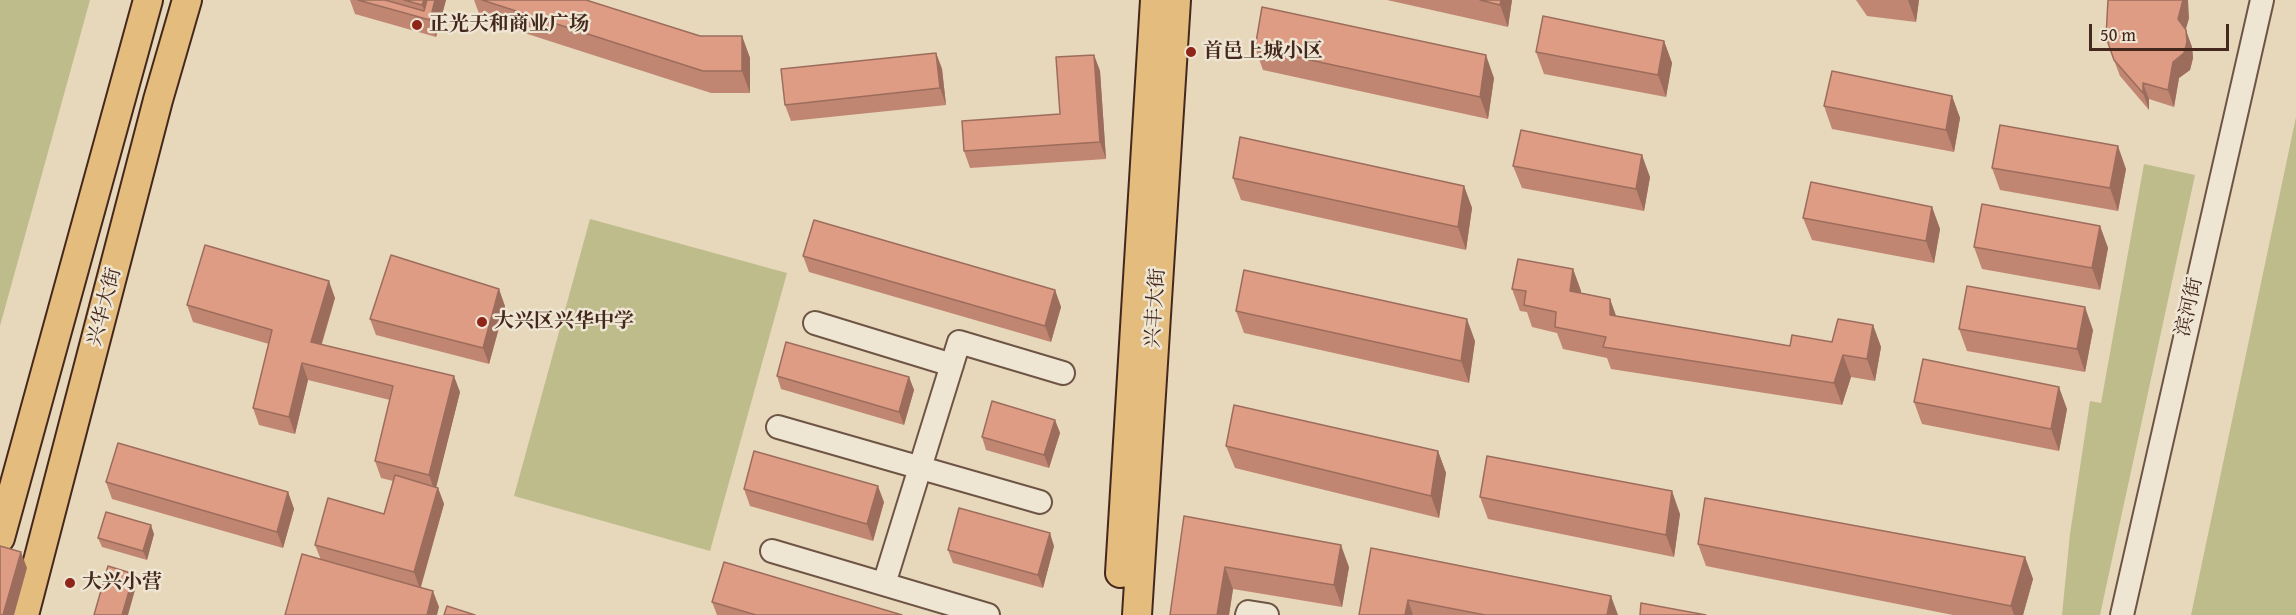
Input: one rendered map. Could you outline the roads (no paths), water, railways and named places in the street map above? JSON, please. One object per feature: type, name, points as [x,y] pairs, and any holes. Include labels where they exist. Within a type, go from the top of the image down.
[{"type":"main road","name":"兴华大街","points":[[0,538],[148,0]]},
{"type":"main road","name":"兴华大街","points":[[24,615],[158,100],[187,0]]},
{"type":"main road","name":"兴丰大街","points":[[1118,615],[1155,0]]},
{"type":"main road","name":"兴丰大街","points":[[1137,615],[1176,0]]},
{"type":"street","name":"滨河街","points":[[2122,615],[2262,0]]},
{"type":"street","points":[[815,323],[952,365]]},
{"type":"street","points":[[884,584],[959,342],[1063,373]]},
{"type":"street","points":[[778,427],[1040,502]]},
{"type":"street","points":[[772,550],[988,615]]},
{"type":"street","points":[[1247,615],[1248,612],[1267,615]]},
{"type":"place","name":"正光天和商业广场","points":[[417,25]]},
{"type":"place","name":"首邑上城小区","points":[[1191,52]]},
{"type":"place","name":"大兴区兴华中学","points":[[482,322]]},
{"type":"place","name":"大兴小营","points":[[70,583]]}]
